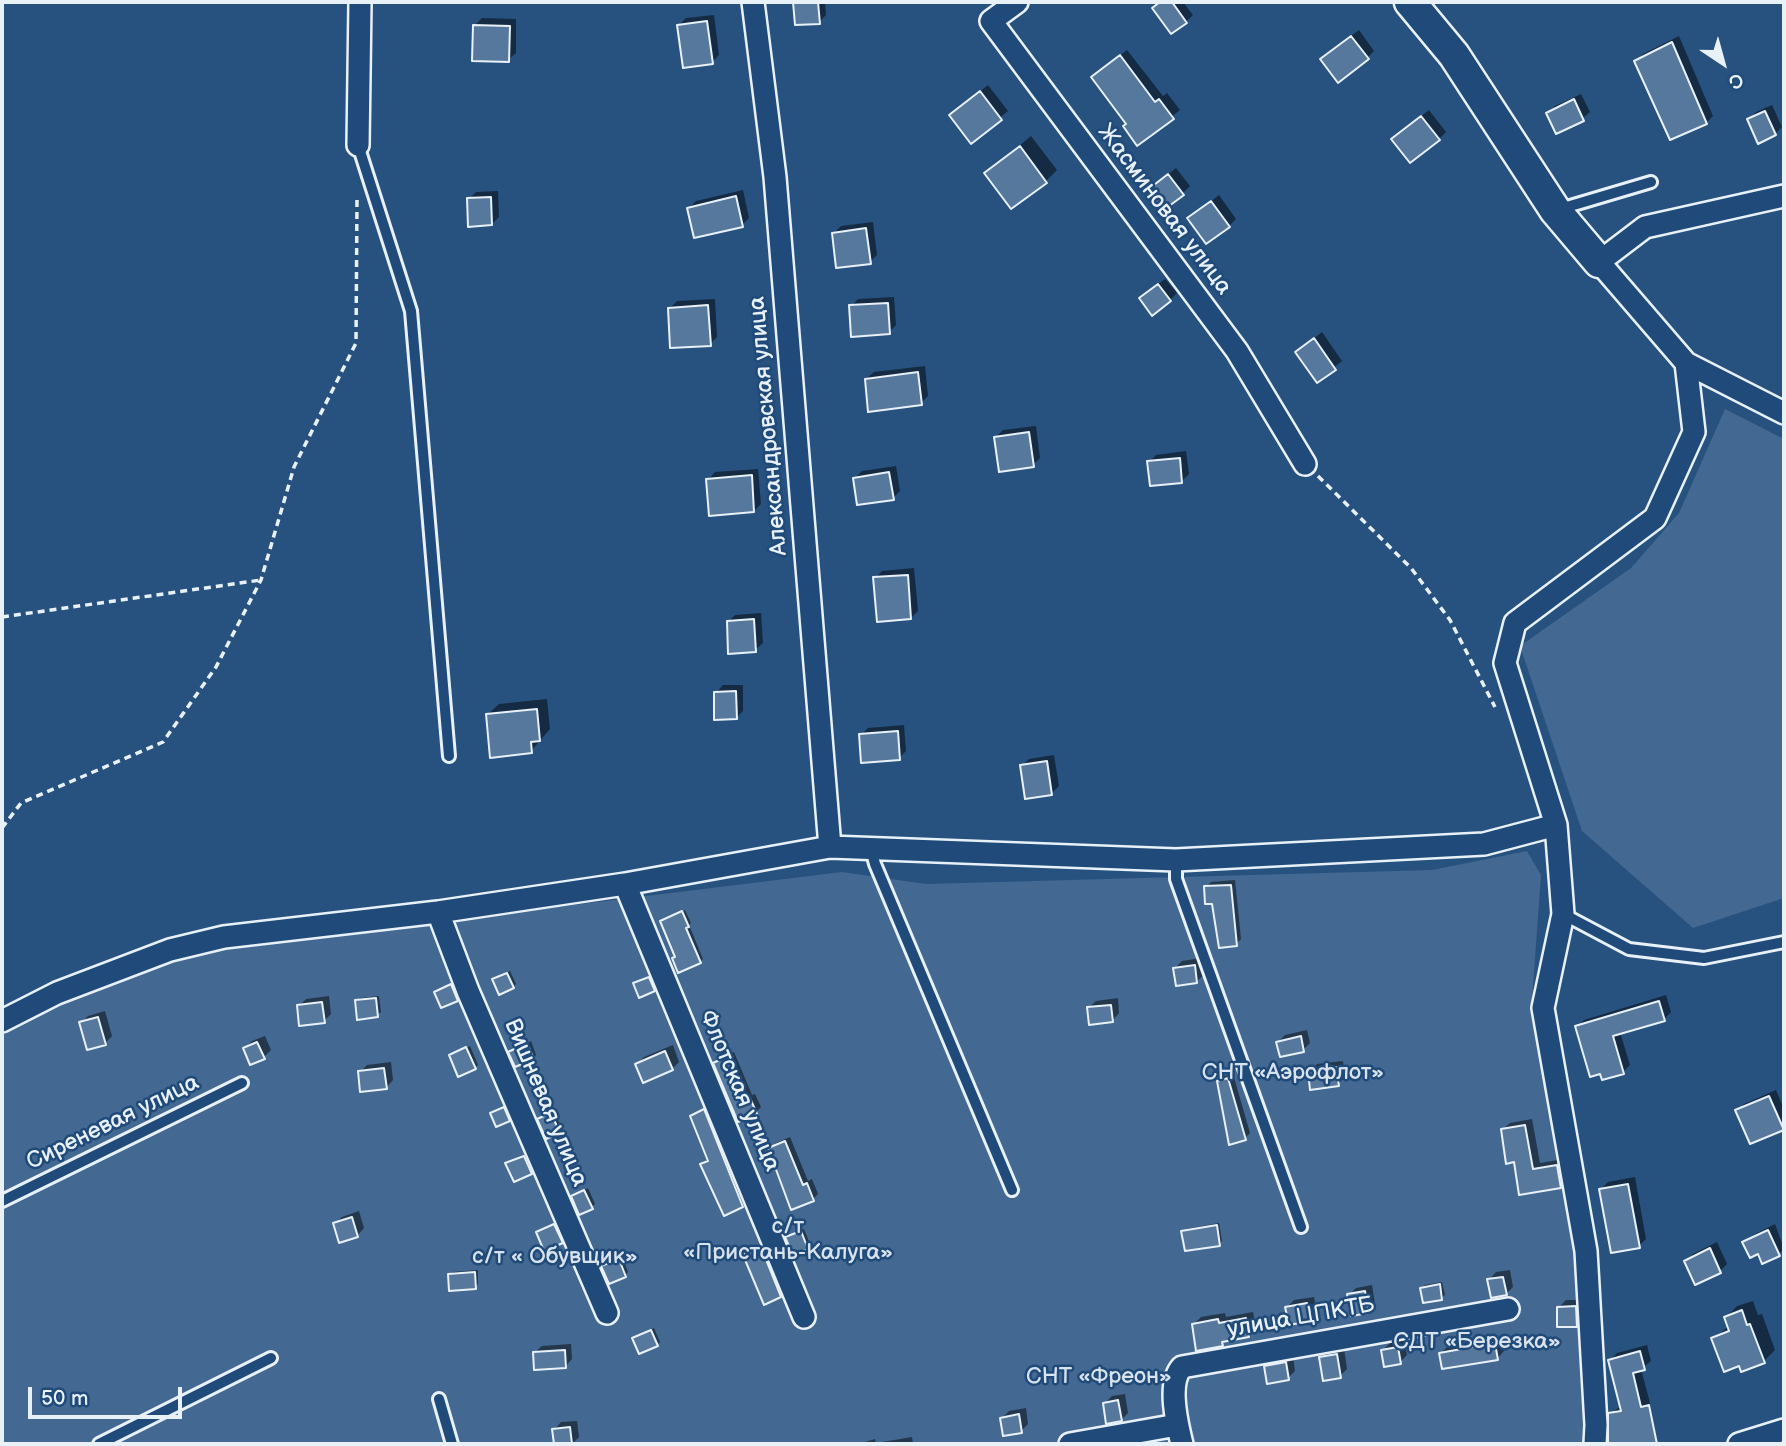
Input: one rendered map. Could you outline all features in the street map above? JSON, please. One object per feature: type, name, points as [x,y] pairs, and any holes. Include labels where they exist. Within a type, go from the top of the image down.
[{"type":"street","points":[[358,145],[360,2]]},
{"type":"street","name":"Александровская улица","points":[[753,2],[775,177],[830,847]]},
{"type":"street","name":"Жасминовая улица","points":[[1017,2],[991,21],[1237,351],[1305,464]]},
{"type":"street","points":[[1410,2],[1454,55],[1555,210],[1686,363],[1784,413]]},
{"type":"street","points":[[1599,262],[1645,227],[1784,196]]},
{"type":"street","points":[[1595,1444],[1586,1251],[1558,1080],[1543,1008],[1563,914],[1556,825],[1505,663],[1515,623],[1654,518],[1695,432],[1686,363]]},
{"type":"street","points":[[2,1021],[57,993],[170,950],[224,937],[438,912],[625,884],[830,847],[1176,860],[1484,844],[1556,825]]},
{"type":"street","name":"Флотская улица","points":[[625,884],[804,1317]]},
{"type":"street","name":"Вишневая улица","points":[[438,912],[468,991],[607,1312]]},
{"type":"street","name":"улица ЦПКТБ","points":[[1179,1435],[1174,1382],[1176,1373],[1182,1367],[1508,1309]]},
{"type":"street","points":[[1739,1444],[1784,1430]]},
{"type":"street","points":[[1070,1444],[1179,1435]]},
{"type":"lane","points":[[358,145],[411,311],[449,756]]},
{"type":"lane","points":[[1555,210],[1651,182]]},
{"type":"lane","points":[[871,849],[1012,1190]]},
{"type":"lane","points":[[1176,860],[1176,879],[1301,1227]]},
{"type":"lane","points":[[1563,914],[1629,949],[1704,958],[1784,942]]},
{"type":"lane","name":"Сиреневая улица","points":[[2,1201],[242,1083]]},
{"type":"lane","points":[[99,1444],[271,1358]]},
{"type":"lane","points":[[439,1399],[452,1444]]},
{"type":"path","points":[[2,828],[21,803],[163,742],[216,667],[261,580],[294,467],[356,343],[358,198]]},
{"type":"path","points":[[1305,464],[1411,568],[1450,620],[1496,708]]},
{"type":"path","points":[[2,617],[261,580]]},
{"type":"green space","points":[[1725,409],[1784,439],[1784,898],[1693,928],[1582,831],[1520,646],[1631,568],[1679,513]]},
{"type":"green space","points":[[1527,851],[1541,875],[1532,1000],[1580,1268],[1589,1444],[2,1444],[2,1030],[64,1000],[213,949],[842,872],[926,884],[1432,870]]},
{"type":"building","points":[[793,2],[818,2],[820,24],[795,25]]},
{"type":"building","points":[[1160,2],[1172,2],[1187,23],[1171,34],[1152,8]]},
{"type":"building","points":[[707,21],[713,64],[683,68],[677,25]]},
{"type":"building","points":[[473,25],[510,26],[509,62],[472,61]]},
{"type":"building","points":[[1351,36],[1369,59],[1338,83],[1320,59]]},
{"type":"building","points":[[1672,42],[1707,124],[1670,140],[1634,61]]},
{"type":"building","points":[[1120,55],[1155,102],[1159,99],[1174,119],[1137,146],[1123,126],[1126,124],[1091,77]]},
{"type":"building","points":[[980,91],[1002,120],[971,144],[949,115]]},
{"type":"building","points":[[1574,99],[1584,121],[1556,134],[1546,113]]},
{"type":"building","points":[[1765,111],[1776,135],[1758,144],[1747,119]]},
{"type":"building","points":[[1421,116],[1440,140],[1410,163],[1391,139]]},
{"type":"building","points":[[1020,146],[1047,183],[1011,209],[984,173]]},
{"type":"building","points":[[1168,174],[1184,195],[1161,212],[1145,192]]},
{"type":"building","points":[[736,196],[743,227],[694,238],[687,208]]},
{"type":"building","points":[[491,197],[492,225],[468,227],[467,198]]},
{"type":"building","points":[[1211,201],[1230,227],[1206,244],[1187,218]]},
{"type":"building","points":[[866,228],[871,264],[836,268],[832,233]]},
{"type":"building","points":[[1158,284],[1171,301],[1152,316],[1139,298]]},
{"type":"building","points":[[888,303],[890,334],[851,337],[849,305]]},
{"type":"building","points":[[708,305],[711,346],[670,348],[668,308]]},
{"type":"building","points":[[1314,338],[1336,370],[1317,383],[1295,352]]},
{"type":"building","points":[[918,372],[922,405],[868,412],[865,379]]},
{"type":"building","points":[[1029,432],[1034,467],[999,472],[994,437]]},
{"type":"building","points":[[1180,458],[1182,483],[1150,486],[1147,461]]},
{"type":"building","points":[[889,472],[894,500],[857,505],[853,478]]},
{"type":"building","points":[[752,475],[754,512],[709,516],[706,479]]},
{"type":"building","points":[[908,575],[911,619],[877,622],[873,577]]},
{"type":"building","points":[[754,619],[756,652],[728,654],[727,621]]},
{"type":"building","points":[[736,691],[737,719],[714,720],[714,692]]},
{"type":"building","points":[[537,709],[540,741],[531,742],[532,753],[490,758],[486,714]]},
{"type":"building","points":[[898,731],[900,760],[861,763],[859,734]]},
{"type":"building","points":[[1047,761],[1052,795],[1025,799],[1020,765]]},
{"type":"building","points":[[1231,885],[1237,946],[1219,948],[1212,904],[1205,904],[1204,886]]},
{"type":"building","points":[[682,911],[701,963],[678,973],[672,958],[675,957],[660,921]]},
{"type":"building","points":[[1195,965],[1197,983],[1176,986],[1173,968]]},
{"type":"building","points":[[507,973],[514,988],[499,995],[492,979]]},
{"type":"building","points":[[649,977],[655,991],[639,998],[633,983]]},
{"type":"building","points":[[451,984],[458,1001],[441,1008],[434,992]]},
{"type":"building","points":[[376,998],[378,1017],[357,1020],[355,1000]]},
{"type":"building","points":[[1659,1001],[1665,1021],[1613,1036],[1624,1074],[1602,1080],[1600,1074],[1590,1077],[1575,1026]]},
{"type":"building","points":[[322,1002],[325,1023],[299,1026],[297,1005]]},
{"type":"building","points":[[1111,1005],[1113,1022],[1089,1025],[1087,1007]]},
{"type":"building","points":[[98,1017],[106,1045],[87,1050],[79,1022]]},
{"type":"building","points":[[1301,1036],[1304,1052],[1280,1057],[1276,1042]]},
{"type":"building","points":[[257,1042],[265,1059],[250,1065],[243,1048]]},
{"type":"building","points":[[527,1043],[534,1059],[515,1067],[508,1052]]},
{"type":"building","points":[[466,1047],[476,1069],[458,1077],[449,1055]]},
{"type":"building","points":[[665,1051],[673,1070],[643,1083],[635,1064]]},
{"type":"building","points":[[728,1056],[746,1099],[750,1098],[757,1114],[738,1122],[713,1063]]},
{"type":"building","points":[[1336,1067],[1339,1086],[1310,1090],[1308,1071]]},
{"type":"building","points":[[384,1068],[387,1089],[360,1092],[358,1071]]},
{"type":"building","points":[[1228,1078],[1246,1140],[1229,1145],[1217,1081]]},
{"type":"building","points":[[1769,1096],[1784,1130],[1750,1144],[1735,1110]]},
{"type":"building","points":[[504,1107],[510,1121],[496,1127],[490,1113]]},
{"type":"building","points":[[704,1109],[743,1207],[724,1216],[700,1164],[708,1161],[690,1116]]},
{"type":"building","points":[[551,1113],[560,1133],[546,1139],[537,1119]]},
{"type":"building","points":[[1525,1125],[1533,1169],[1557,1165],[1561,1188],[1519,1195],[1514,1162],[1506,1164],[1501,1129]]},
{"type":"building","points":[[785,1141],[803,1185],[807,1183],[814,1201],[791,1210],[768,1148]]},
{"type":"building","points":[[524,1156],[532,1174],[514,1182],[505,1163]]},
{"type":"building","points":[[1628,1184],[1640,1248],[1611,1253],[1599,1189]]},
{"type":"building","points":[[584,1190],[593,1209],[579,1215],[571,1196]]},
{"type":"building","points":[[352,1217],[358,1237],[339,1243],[333,1223]]},
{"type":"building","points":[[554,1224],[563,1243],[544,1251],[536,1232]]},
{"type":"building","points":[[1217,1225],[1220,1246],[1185,1251],[1181,1231]]},
{"type":"building","points":[[1768,1230],[1780,1256],[1762,1264],[1758,1254],[1750,1258],[1742,1242]]},
{"type":"building","points":[[801,1231],[808,1249],[793,1255],[785,1237]]},
{"type":"building","points":[[761,1247],[781,1297],[764,1305],[743,1255]]},
{"type":"building","points":[[1710,1248],[1721,1273],[1695,1285],[1684,1261]]},
{"type":"building","points":[[619,1259],[626,1277],[609,1284],[601,1266]]},
{"type":"building","points":[[475,1272],[476,1289],[449,1291],[448,1274]]},
{"type":"building","points":[[1503,1277],[1507,1295],[1491,1298],[1487,1279]]},
{"type":"building","points":[[1440,1284],[1442,1300],[1423,1303],[1420,1288]]},
{"type":"building","points":[[1365,1291],[1369,1313],[1351,1316],[1347,1294]]},
{"type":"building","points":[[1307,1303],[1310,1321],[1289,1325],[1285,1307]]},
{"type":"building","points":[[1576,1306],[1577,1327],[1557,1327],[1557,1307]]},
{"type":"building","points":[[1742,1310],[1765,1363],[1741,1372],[1739,1366],[1724,1372],[1711,1338],[1729,1331],[1724,1317]]},
{"type":"building","points":[[1246,1318],[1249,1337],[1196,1351],[1192,1324]]},
{"type":"building","points":[[651,1330],[658,1346],[639,1354],[632,1338]]},
{"type":"building","points":[[1495,1343],[1498,1360],[1442,1369],[1439,1353]]},
{"type":"building","points":[[1398,1347],[1401,1364],[1384,1367],[1381,1350]]},
{"type":"building","points":[[565,1350],[566,1368],[534,1370],[533,1352]]},
{"type":"building","points":[[1640,1351],[1645,1370],[1633,1373],[1641,1407],[1649,1405],[1657,1444],[1608,1444],[1608,1413],[1621,1411],[1608,1360]]},
{"type":"building","points":[[1337,1354],[1341,1378],[1323,1381],[1319,1357]]},
{"type":"building","points":[[1286,1362],[1289,1380],[1267,1384],[1264,1366]]},
{"type":"building","points":[[1118,1400],[1122,1421],[1106,1424],[1103,1403]]},
{"type":"building","points":[[1019,1414],[1022,1433],[1003,1436],[1000,1418]]},
{"type":"building","points":[[570,1427],[572,1444],[554,1444],[552,1429]]},
{"type":"park label","name":"СНТ «Аэрофлот»","points":[[1293,1073]]},
{"type":"park label","name":"с/т «Пристань-Калуга»","points":[[788,1240]]},
{"type":"park label","name":"с/т « Обувщик»","points":[[555,1257]]},
{"type":"park label","name":"СДТ «Березка»","points":[[1477,1342]]},
{"type":"park label","name":"СНТ «Фреон»","points":[[1099,1377]]}]
